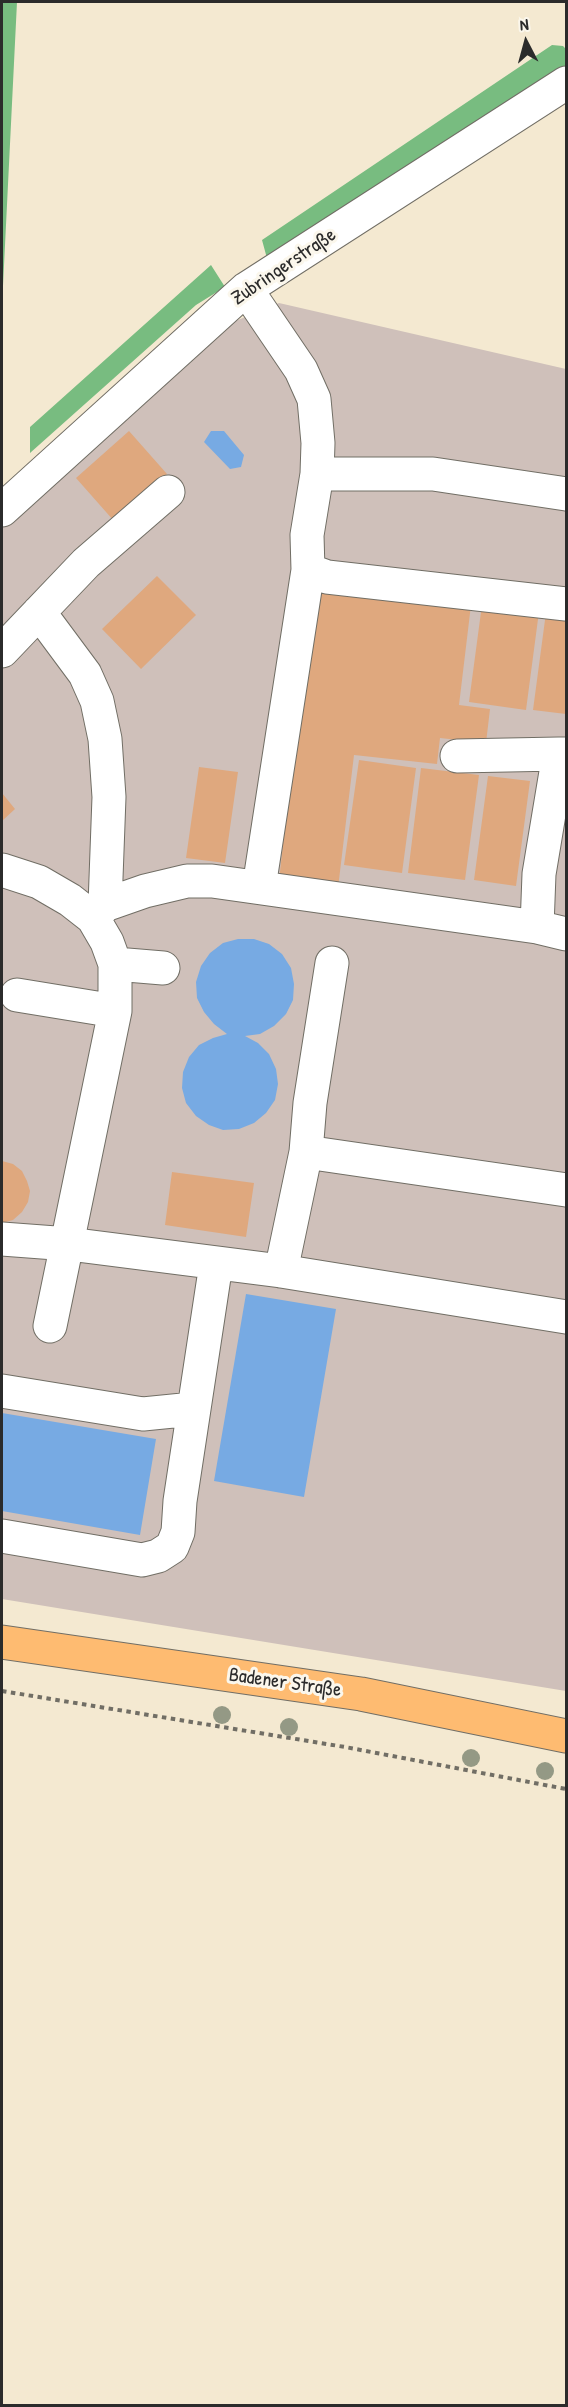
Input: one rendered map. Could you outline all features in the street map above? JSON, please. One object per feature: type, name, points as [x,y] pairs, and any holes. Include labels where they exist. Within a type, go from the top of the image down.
[{"type":"main road","name":"Badener Straße","points":[[2,1642],[361,1694],[567,1736]]},
{"type":"street","name":"Zubringerstraße","points":[[2,510],[246,289],[567,83]]},
{"type":"street","points":[[246,289],[301,370],[314,399],[318,443],[317,474],[307,535],[308,570],[259,887]]},
{"type":"street","points":[[317,474],[433,474],[567,494]]},
{"type":"street","points":[[2,651],[86,563],[168,492]]},
{"type":"street","points":[[308,570],[327,577],[567,604]]},
{"type":"street","points":[[39,612],[85,674],[97,701],[105,739],[109,797],[99,912],[115,964],[115,1011],[69,1244],[50,1326]]},
{"type":"street","points":[[2,870],[39,882],[70,900],[99,912],[145,891],[187,881],[212,881],[552,931],[539,874],[563,754],[457,756]]},
{"type":"street","points":[[280,1270],[306,1152],[310,1103],[332,963]]},
{"type":"street","points":[[115,964],[163,968]]},
{"type":"street","points":[[16,995],[115,1011]]},
{"type":"street","points":[[306,1152],[567,1190]]},
{"type":"street","points":[[2,1239],[69,1244],[216,1264],[280,1270],[567,1317]]},
{"type":"street","points":[[2,1536],[142,1560],[158,1556],[172,1546],[178,1532],[180,1500],[216,1264]]},
{"type":"street","points":[[2,1391],[143,1414],[193,1409]]},
{"type":"path","points":[[2,1691],[345,1747],[567,1789]]},
{"type":"shaded area","points":[[279,303],[566,369],[566,1691],[2,1599],[2,526],[221,327]]},
{"type":"green space","points":[[2,2],[17,2],[2,306]]},
{"type":"green space","points":[[552,45],[563,46],[566,49],[566,68],[268,262],[262,240]]},
{"type":"green space","points":[[211,265],[225,287],[196,305],[30,453],[30,427]]},
{"type":"water","points":[[211,431],[224,431],[244,455],[241,467],[230,469],[204,442]]},
{"type":"water","points":[[238,939],[254,939],[269,944],[282,954],[291,968],[294,984],[293,1000],[286,1014],[274,1026],[260,1034],[245,1036],[258,1043],[269,1054],[276,1069],[278,1084],[275,1100],[266,1113],[254,1123],[239,1129],[223,1130],[209,1125],[196,1116],[186,1103],[182,1088],[183,1072],[189,1057],[199,1045],[227,1034],[204,1012],[197,998],[196,982],[201,966],[210,953],[223,943]]},
{"type":"water","points":[[246,1294],[336,1309],[304,1497],[214,1481]]},
{"type":"water","points":[[2,1413],[156,1439],[140,1535],[2,1511]]},
{"type":"building","points":[[129,431],[167,474],[114,521],[76,478]]},
{"type":"building","points":[[157,576],[196,615],[141,669],[102,629]]},
{"type":"building","points":[[311,584],[471,605],[459,705],[490,709],[486,743],[440,738],[437,764],[354,755],[338,888],[279,881]]},
{"type":"building","points":[[483,597],[540,604],[526,710],[469,702]]},
{"type":"building","points":[[547,605],[566,607],[566,714],[533,710]]},
{"type":"building","points":[[359,760],[416,768],[402,873],[344,865]]},
{"type":"building","points":[[199,767],[238,772],[225,863],[186,858]]},
{"type":"building","points":[[421,768],[479,775],[465,880],[408,873]]},
{"type":"building","points":[[488,776],[530,781],[516,886],[474,880]]},
{"type":"building","points":[[2,793],[15,809],[2,821]]},
{"type":"building","points":[[2,1161],[13,1164],[22,1171],[30,1191],[28,1202],[22,1212],[13,1220],[2,1223]]},
{"type":"building","points":[[172,1172],[254,1183],[246,1237],[165,1225]]}]
